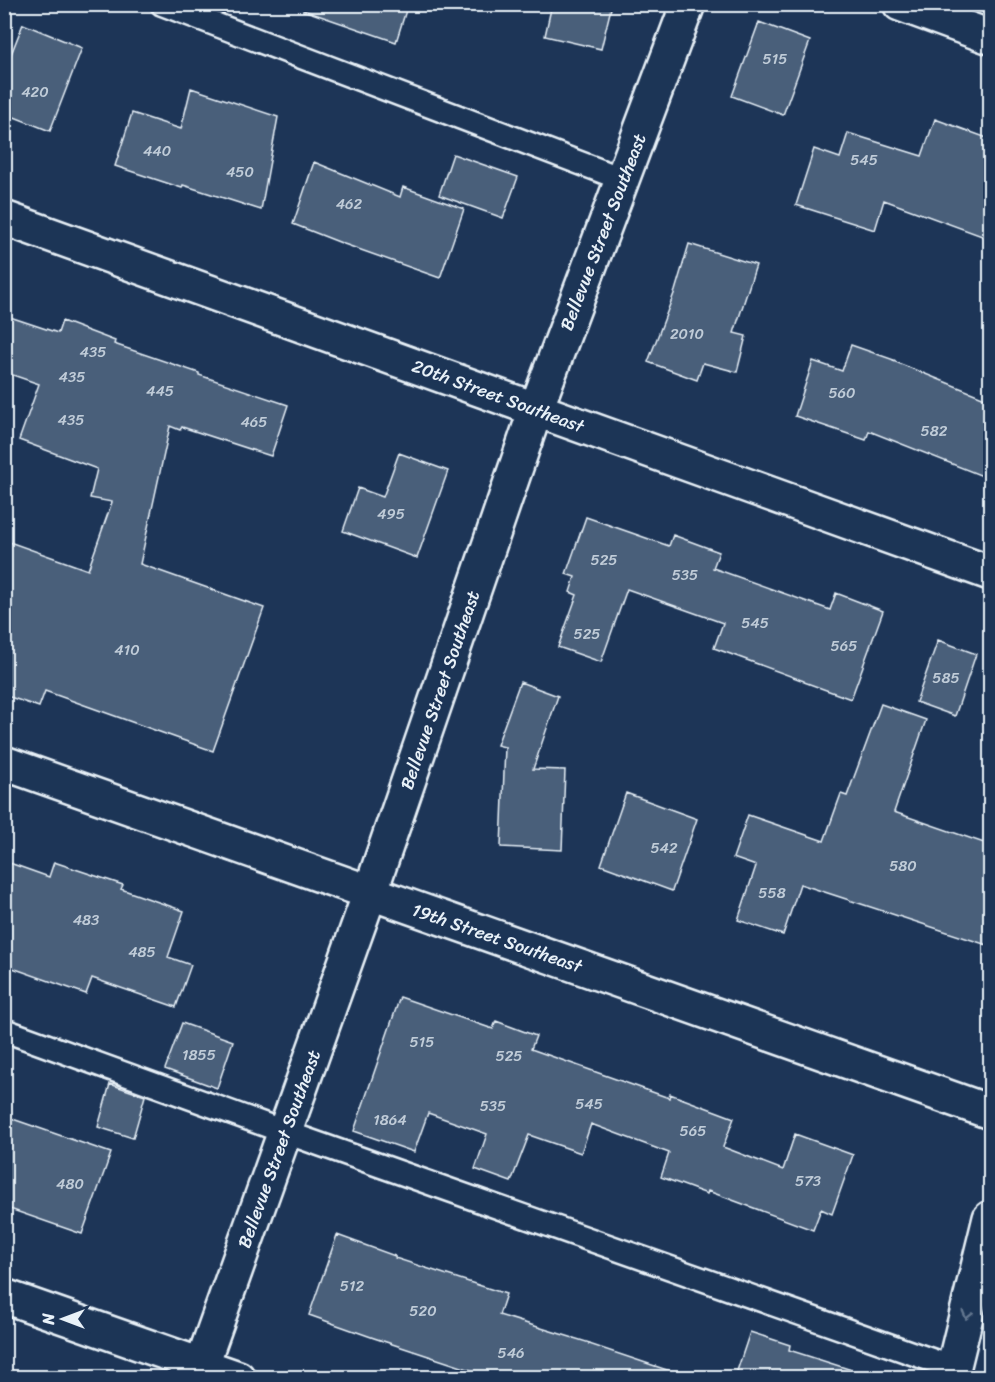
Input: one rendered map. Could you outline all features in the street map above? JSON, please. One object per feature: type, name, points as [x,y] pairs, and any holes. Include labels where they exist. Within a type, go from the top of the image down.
[{"type":"street","name":"Bellevue Street Southeast","points":[[199,1371],[370,892],[536,409],[688,4]]},
{"type":"street","points":[[900,4],[990,37]]},
{"type":"street","name":"20th Street Southeast","points":[[4,218],[990,573]]},
{"type":"street","name":"19th Street Southeast","points":[[4,763],[990,1112]]},
{"type":"street","points":[[953,1373],[990,1218]]},
{"type":"street","points":[[4,1296],[199,1371],[238,1377]]},
{"type":"lane","points":[[162,4],[622,179]]},
{"type":"lane","points":[[4,1030],[953,1373]]},
{"type":"building","points":[[304,4],[408,4],[396,42],[303,10]]},
{"type":"building","points":[[552,4],[612,4],[601,49],[545,36]]},
{"type":"building","points":[[759,22],[810,41],[783,115],[732,96]]},
{"type":"building","points":[[23,24],[82,48],[50,131],[4,113],[4,72]]},
{"type":"building","points":[[191,88],[278,117],[261,210],[115,166],[132,113],[181,129]]},
{"type":"building","points":[[935,119],[990,139],[990,239],[884,200],[875,230],[796,205],[814,149],[840,158],[848,133],[922,156]]},
{"type":"building","points":[[453,154],[518,177],[503,218],[439,195]]},
{"type":"building","points":[[314,162],[400,197],[403,187],[464,209],[440,278],[293,224]]},
{"type":"building","points":[[689,244],[756,265],[734,333],[746,336],[737,372],[703,363],[697,380],[648,362],[675,291]]},
{"type":"building","points":[[4,315],[58,333],[62,321],[115,341],[114,344],[288,405],[271,456],[182,427],[180,430],[170,426],[140,564],[264,608],[213,751],[45,691],[39,707],[4,695],[4,540],[88,570],[112,502],[90,498],[97,469],[19,440],[39,384],[4,372]]},
{"type":"building","points":[[851,345],[894,360],[990,400],[990,479],[869,431],[866,440],[795,416],[813,361],[842,371]]},
{"type":"building","points":[[399,453],[448,471],[417,558],[343,531],[358,488],[383,497]]},
{"type":"building","points":[[586,517],[669,546],[673,535],[719,552],[713,568],[830,610],[836,593],[883,611],[851,699],[714,648],[723,623],[627,589],[601,662],[558,647],[577,595],[570,592],[575,577],[566,574]]},
{"type":"building","points":[[938,640],[976,654],[955,716],[916,702]]},
{"type":"building","points":[[520,682],[558,696],[533,769],[565,770],[562,850],[501,847],[505,747],[497,745]]},
{"type":"building","points":[[881,704],[926,720],[894,812],[990,845],[990,946],[800,884],[783,935],[738,920],[756,866],[733,858],[748,815],[824,841],[841,794],[847,796]]},
{"type":"building","points":[[626,793],[697,819],[672,891],[601,865]]},
{"type":"building","points":[[4,861],[49,877],[54,862],[123,885],[121,889],[184,911],[168,957],[191,965],[176,1007],[92,978],[86,994],[4,965]]},
{"type":"building","points":[[400,997],[493,1029],[496,1021],[536,1036],[531,1049],[669,1098],[670,1094],[734,1118],[723,1147],[783,1170],[795,1134],[853,1155],[832,1214],[821,1209],[813,1230],[708,1191],[707,1194],[661,1177],[669,1153],[591,1124],[581,1153],[529,1135],[511,1182],[475,1169],[487,1134],[428,1113],[414,1152],[354,1131]]},
{"type":"building","points":[[182,1023],[233,1041],[217,1088],[165,1069]]},
{"type":"building","points":[[110,1084],[145,1096],[133,1138],[98,1127]]},
{"type":"building","points":[[4,1116],[111,1153],[82,1234],[4,1207]]},
{"type":"building","points":[[337,1235],[395,1256],[395,1258],[506,1294],[499,1315],[673,1372],[672,1377],[476,1377],[477,1372],[309,1315]]},
{"type":"building","points":[[750,1332],[790,1345],[789,1350],[855,1371],[854,1377],[735,1377]]}]
